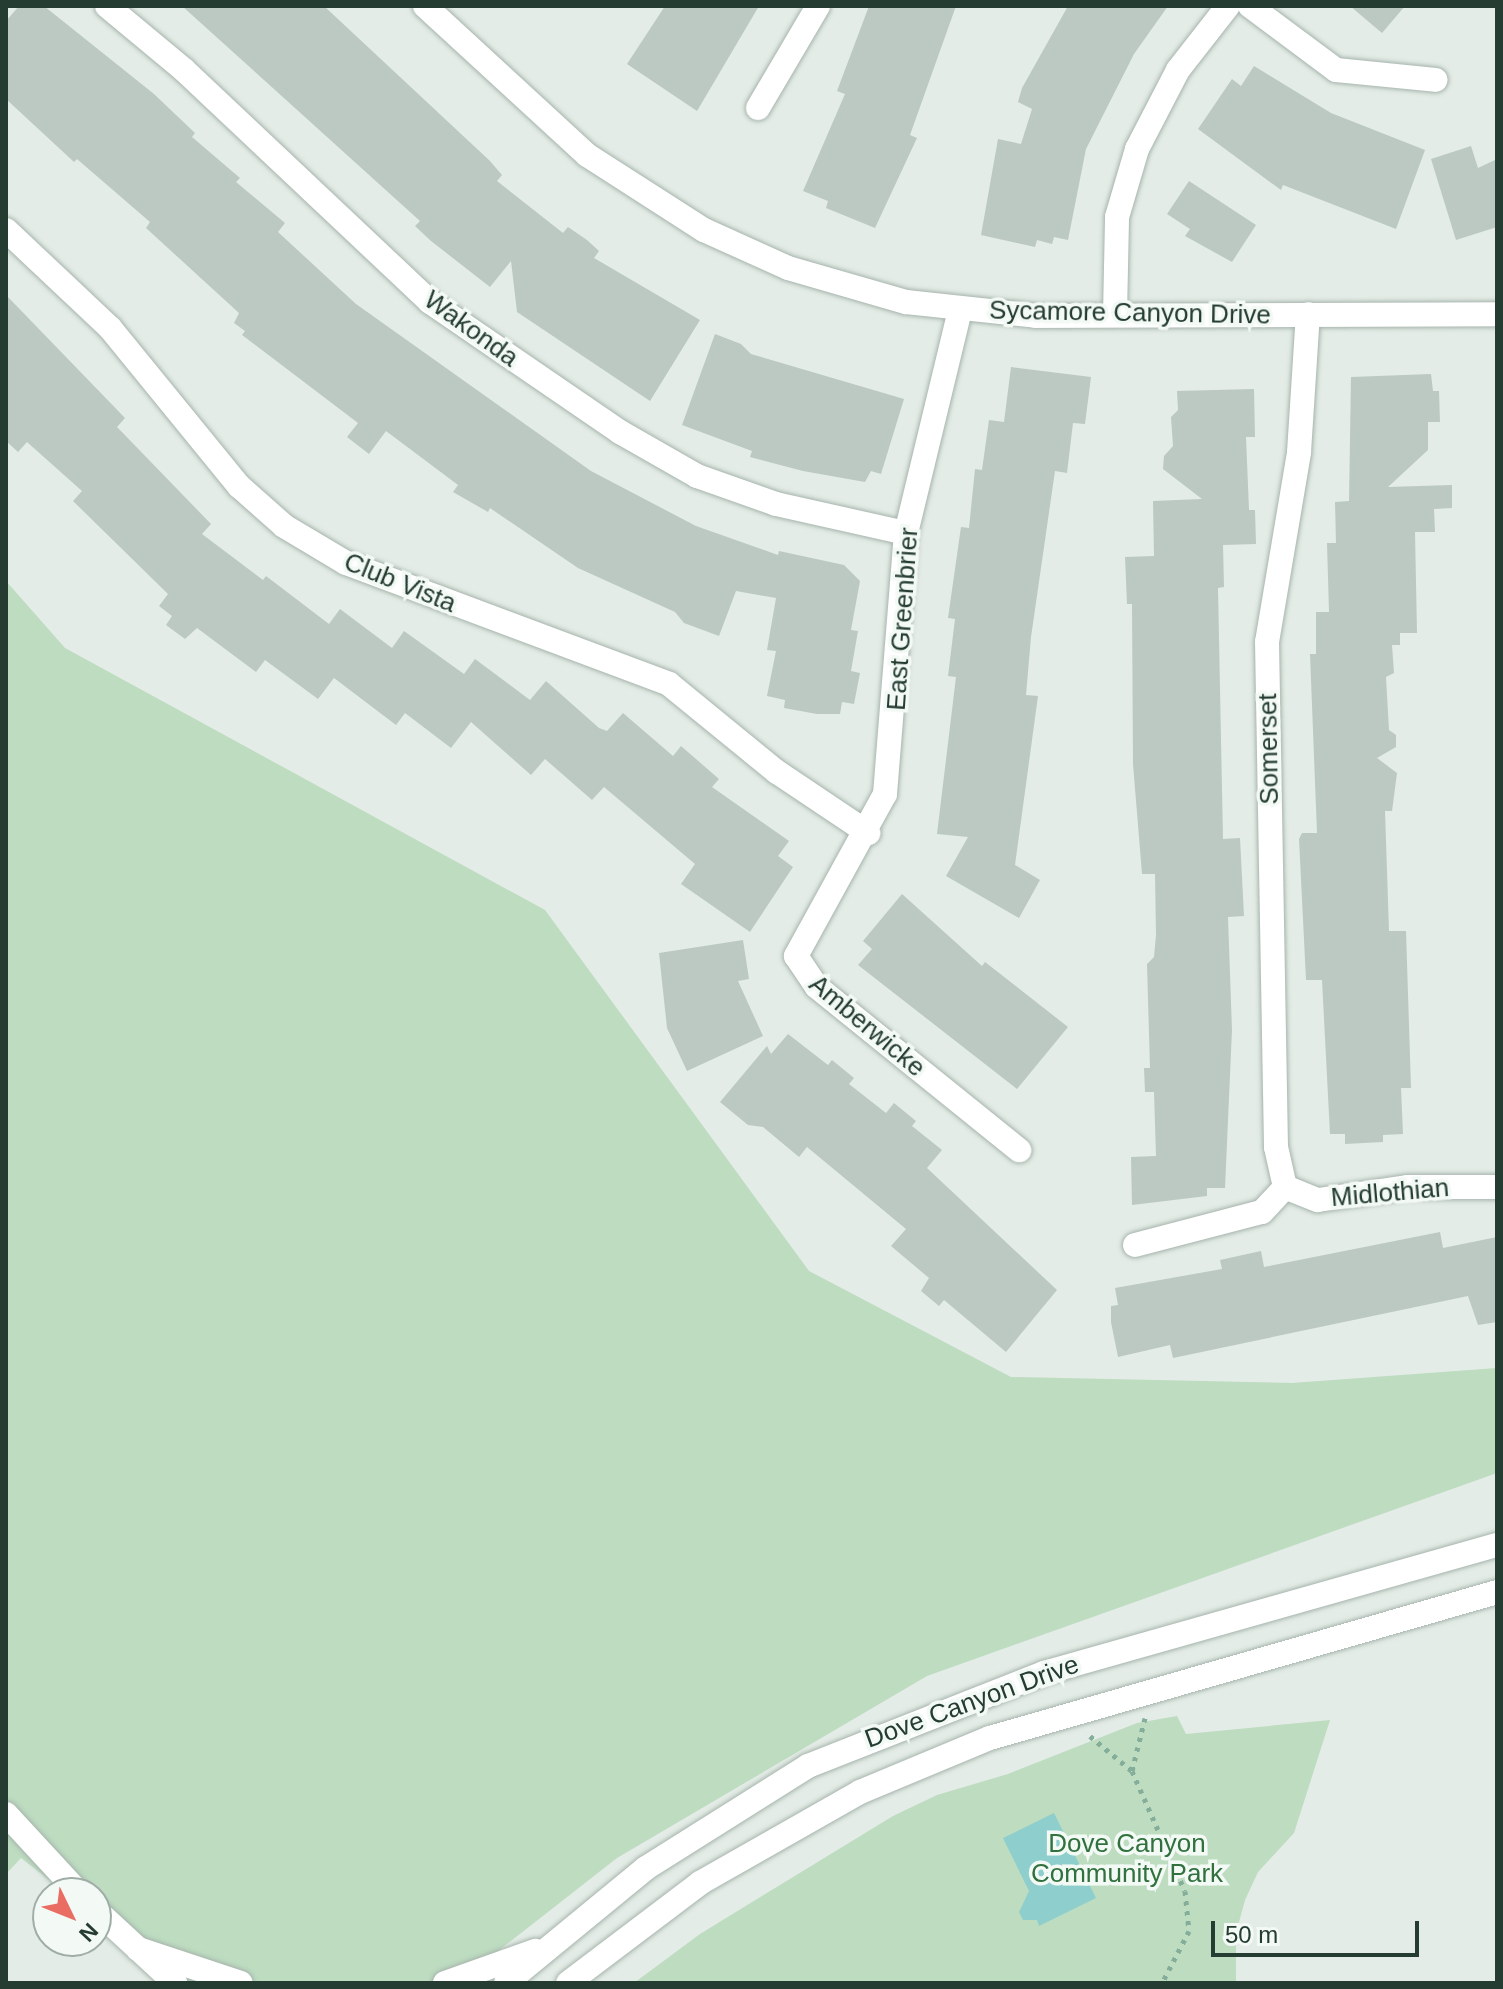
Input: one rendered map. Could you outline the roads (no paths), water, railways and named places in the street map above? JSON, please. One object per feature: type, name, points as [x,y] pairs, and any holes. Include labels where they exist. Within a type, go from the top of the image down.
[{"type":"street","name":"Wakonda","points":[[107,6],[184,70],[430,302],[620,432],[697,476],[763,499],[906,533]]},
{"type":"street","name":"Sycamore Canyon Drive","points":[[425,6],[587,155],[704,230],[788,268],[906,302],[960,310],[1115,315],[1497,314]]},
{"type":"street","points":[[758,108],[818,6]]},
{"type":"street","points":[[1115,315],[1117,217],[1137,149],[1178,70],[1228,6]]},
{"type":"street","points":[[1250,6],[1336,70],[1436,80]]},
{"type":"street","name":"Club Vista","points":[[6,230],[110,328],[239,486],[284,526],[346,563],[669,684],[777,772],[868,833]]},
{"type":"street","name":"East Greenbrier","points":[[868,833],[885,794],[894,731],[906,533],[960,310]]},
{"type":"street","name":"Somerset","points":[[1285,1187],[1276,1147],[1267,642],[1299,452],[1308,314]]},
{"type":"street","name":"Amberwicke","points":[[868,833],[799,943],[796,956],[817,987],[1019,1150]]},
{"type":"street","points":[[1135,1245],[1262,1212],[1285,1187]]},
{"type":"street","name":"Midlothian","points":[[1285,1187],[1318,1200],[1407,1187],[1497,1187]]},
{"type":"street","name":"Dove Canyon Drive","points":[[506,1983],[545,1947],[646,1868],[808,1766],[886,1732],[1155,1638],[1497,1545]]},
{"type":"street","name":"Dove Canyon Drive","points":[[568,1983],[700,1883],[860,1792],[990,1738],[1497,1592]]},
{"type":"street","points":[[8,1821],[63,1877]]},
{"type":"street","points":[[112,1925],[175,1983]]},
{"type":"street","points":[[445,1983],[545,1947]]},
{"type":"street","points":[[138,1949],[241,1983]]},
{"type":"water","points":[[1054,1813],[1096,1898],[1039,1926],[1037,1920],[1023,1920],[1019,1912],[1029,1891],[1003,1838]]},
{"type":"park label","name":"Dove Canyon Community Park","points":[[1127,1859]]}]
